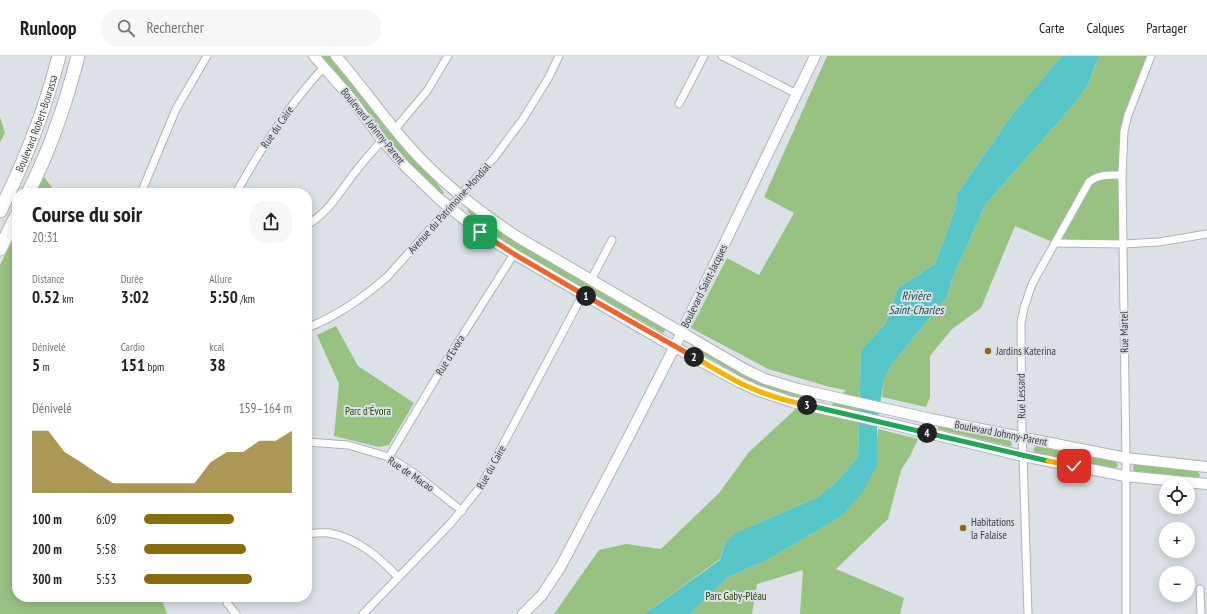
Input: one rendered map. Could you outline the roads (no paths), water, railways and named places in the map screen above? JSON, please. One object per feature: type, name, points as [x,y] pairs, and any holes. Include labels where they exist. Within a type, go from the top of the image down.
[{"type":"highway","name":"Boulevard Robert-Bourassa","points":[[0,211],[21,167],[39,122],[59,56]]},
{"type":"highway","name":"Boulevard Robert-Bourassa","points":[[31,188],[39,172],[70,87],[78,56]]},
{"type":"highway","points":[[0,248],[12,225]]},
{"type":"street","points":[[143,188],[176,109],[207,56]]},
{"type":"street","name":"Boulevard Johnny-Parent","points":[[314,56],[349,96],[382,140],[423,184],[480,232],[514,254],[583,294],[741,383],[759,391],[792,402],[930,433],[1023,456],[1125,476],[1207,484]]},
{"type":"street","name":"Boulevard Johnny-Parent","points":[[336,56],[357,79],[394,129],[434,172],[460,196],[496,223],[521,239],[753,373],[798,389],[931,420],[1126,458],[1207,467]]},
{"type":"street","points":[[394,129],[410,113],[427,91],[448,56]]},
{"type":"street","name":"Avenue du Patrimoine-Mondial","points":[[312,326],[328,320],[370,292],[387,277],[494,158],[523,119],[549,77],[559,56]]},
{"type":"street","points":[[679,104],[704,56]]},
{"type":"street","points":[[722,56],[797,94]]},
{"type":"street","name":"Boulevard Saint-Jacques","points":[[523,614],[542,595],[561,566],[675,346],[815,56]]},
{"type":"street","name":"Rue Martel","points":[[1126,614],[1126,458],[1122,175],[1124,132],[1128,115],[1151,56]]},
{"type":"street","name":"Rue du Caire","points":[[239,188],[254,160],[286,112],[324,67]]},
{"type":"street","points":[[312,223],[319,218],[332,203],[359,166],[382,140]]},
{"type":"street","name":"Rue Lessard","points":[[1028,614],[1022,437],[1021,323],[1024,308],[1032,284],[1089,182],[1102,175],[1122,175]]},
{"type":"street","points":[[1055,243],[1123,244],[1159,242],[1207,234]]},
{"type":"street","points":[[591,280],[612,240]]},
{"type":"street","name":"Rue d'Evora","points":[[389,457],[444,363],[514,254]]},
{"type":"street","name":"Rue du Caire","points":[[363,614],[462,511],[481,486],[583,294]]},
{"type":"street","name":"Rue de Macao","points":[[312,442],[348,445],[389,457],[414,473],[462,511]]},
{"type":"street","points":[[312,534],[327,533],[350,539],[371,552],[388,566],[398,577]]},
{"type":"street","points":[[1200,589],[1201,614]]},
{"type":"street","points":[[227,602],[236,614]]},
{"type":"water","name":"Rivière Saint-Charles","points":[[1062,56],[1099,56],[1087,86],[1075,103],[985,205],[952,279],[947,297],[892,364],[884,379],[877,424],[877,466],[862,493],[840,517],[769,559],[728,577],[690,614],[644,614],[720,560],[726,542],[736,533],[818,497],[838,480],[858,457],[861,350],[886,323],[898,288],[935,264],[956,207],[957,194],[1014,112]]},
{"type":"place","name":"Jardins Katerina","points":[[988,351]]},
{"type":"place","name":"Habitations la Falaise","points":[[963,528]]},
{"type":"park label","name":"Parc d'Évora","points":[[368,411]]},
{"type":"park label","name":"Parc Gaby-Pléau","points":[[736,596]]}]
